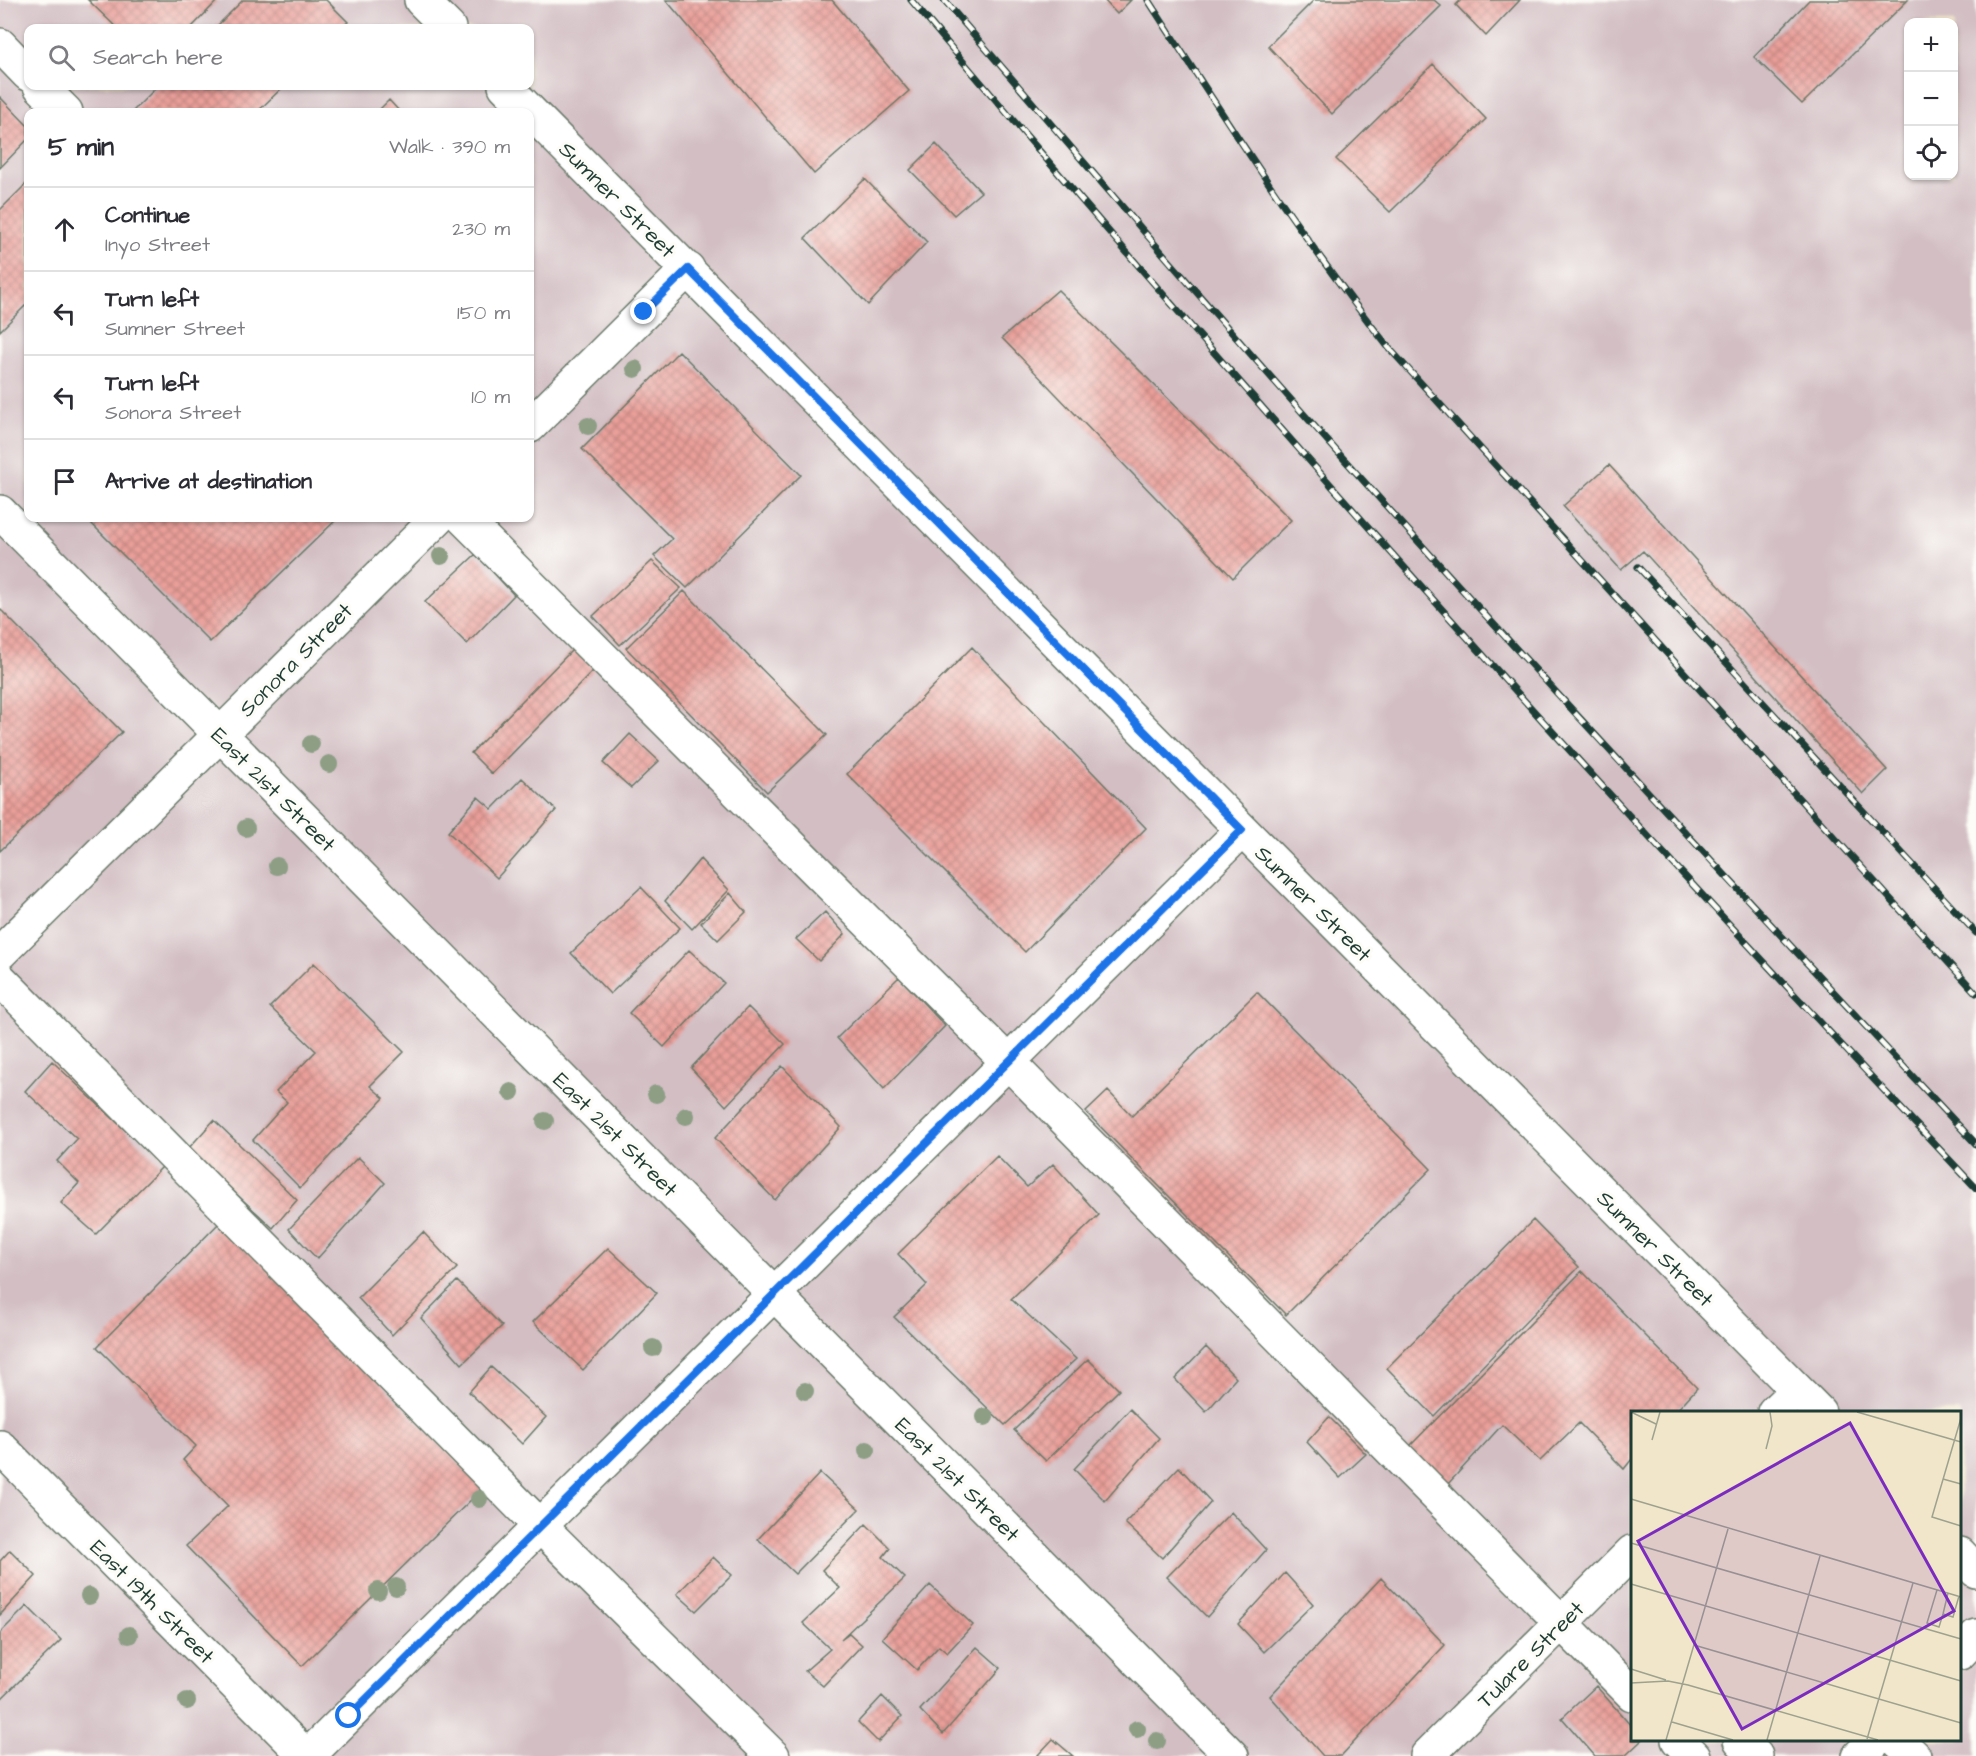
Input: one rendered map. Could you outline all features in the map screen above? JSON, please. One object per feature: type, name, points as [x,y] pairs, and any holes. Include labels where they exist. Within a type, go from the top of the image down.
[{"type":"street","points":[[421,0],[445,24]]},
{"type":"street","points":[[0,45],[24,70]]},
{"type":"street","points":[[44,90],[62,108]]},
{"type":"street","name":"Sumner Street","points":[[510,90],[528,108]]},
{"type":"street","name":"Sumner Street","points":[[534,114],[1817,1411]]},
{"type":"street","points":[[534,422],[688,269]]},
{"type":"street","name":"East 21st Street","points":[[0,512],[1232,1756]]},
{"type":"street","name":"Sonora Street","points":[[0,953],[434,522]]},
{"type":"street","points":[[467,522],[1008,1062],[1631,1693]]},
{"type":"street","points":[[307,1756],[1242,830]]},
{"type":"street","points":[[0,979],[540,1526],[773,1756]]},
{"type":"street","points":[[1776,1411],[1797,1390]]},
{"type":"street","name":"East 19th Street","points":[[0,1446],[307,1756]]},
{"type":"street","name":"Tulare Street","points":[[1427,1756],[1631,1553]]},
{"type":"street","points":[[1961,1556],[1976,1571]]},
{"type":"street","points":[[1961,1651],[1976,1636]]},
{"type":"street","points":[[1679,1741],[1694,1756]]},
{"type":"street","points":[[1741,1741],[1756,1756]]},
{"type":"street","points":[[1860,1756],[1875,1741]]},
{"type":"street","points":[[1898,1741],[1914,1756]]},
{"type":"shaded area","points":[[0,0],[1976,0],[1976,1756],[0,1756]]},
{"type":"building","points":[[88,0],[218,0],[195,24],[113,24]]},
{"type":"building","points":[[243,0],[326,0],[348,22],[346,24],[219,24]]},
{"type":"building","points":[[666,0],[832,0],[909,91],[814,174]]},
{"type":"building","points":[[1104,0],[1131,0],[1117,14]]},
{"type":"building","points":[[1314,0],[1434,0],[1441,6],[1332,114],[1268,46]]},
{"type":"building","points":[[1461,0],[1520,0],[1486,36],[1456,5]]},
{"type":"building","points":[[1809,0],[1908,0],[1802,104],[1754,57]]},
{"type":"building","points":[[1433,64],[1486,119],[1390,212],[1336,159]]},
{"type":"building","points":[[154,90],[280,90],[261,108],[136,108]]},
{"type":"building","points":[[0,97],[24,122],[24,143],[0,168]]},
{"type":"building","points":[[389,100],[396,108],[381,108]]},
{"type":"building","points":[[936,144],[981,192],[954,215],[910,170]]},
{"type":"building","points":[[865,179],[927,242],[868,305],[805,238]]},
{"type":"building","points":[[24,186],[24,307],[0,331],[0,210]]},
{"type":"building","points":[[1058,290],[1291,520],[1233,578],[1002,338]]},
{"type":"building","points":[[679,351],[801,475],[687,588],[654,556],[672,539],[582,449]]},
{"type":"building","points":[[1609,465],[1887,770],[1863,794],[1643,551],[1621,570],[1563,506]]},
{"type":"building","points":[[90,522],[334,522],[210,642]]},
{"type":"building","points":[[476,554],[514,595],[467,644],[425,602]]},
{"type":"building","points":[[652,561],[681,588],[620,645],[593,616]]},
{"type":"building","points":[[684,591],[827,735],[767,792],[626,648]]},
{"type":"building","points":[[0,609],[122,732],[0,851]]},
{"type":"building","points":[[972,647],[1146,828],[1025,952],[847,774]]},
{"type":"building","points":[[573,649],[594,670],[492,774],[471,753]]},
{"type":"building","points":[[630,734],[659,761],[631,788],[603,763]]},
{"type":"building","points":[[522,778],[556,810],[497,878],[448,832],[478,797],[492,809]]},
{"type":"building","points":[[700,859],[729,890],[692,929],[665,901]]},
{"type":"building","points":[[641,887],[680,928],[610,994],[571,953]]},
{"type":"building","points":[[730,893],[746,912],[718,940],[701,923]]},
{"type":"building","points":[[825,912],[845,934],[819,961],[796,939]]},
{"type":"building","points":[[689,950],[724,983],[664,1047],[629,1013]]},
{"type":"building","points":[[314,963],[404,1052],[370,1086],[384,1098],[300,1188],[253,1140],[287,1102],[276,1092],[316,1051],[270,1007]]},
{"type":"building","points":[[899,977],[945,1026],[884,1089],[837,1038]]},
{"type":"building","points":[[1257,992],[1431,1169],[1286,1315],[1086,1112],[1108,1091],[1132,1116]]},
{"type":"building","points":[[748,1007],[785,1044],[726,1106],[691,1068]]},
{"type":"building","points":[[52,1061],[163,1166],[96,1234],[61,1203],[79,1183],[57,1161],[77,1139],[25,1091]]},
{"type":"building","points":[[782,1066],[841,1127],[775,1200],[715,1138]]},
{"type":"building","points":[[214,1120],[297,1200],[273,1228],[188,1149]]},
{"type":"building","points":[[997,1156],[1027,1187],[1053,1164],[1099,1215],[1011,1299],[1076,1359],[1005,1425],[894,1317],[927,1285],[898,1254]]},
{"type":"building","points":[[358,1157],[385,1183],[317,1259],[289,1229]]},
{"type":"building","points":[[1533,1220],[1579,1267],[1434,1416],[1387,1368]]},
{"type":"building","points":[[221,1221],[483,1488],[302,1666],[186,1546],[228,1506],[183,1460],[196,1446],[97,1347]]},
{"type":"building","points":[[423,1232],[457,1268],[392,1335],[358,1298]]},
{"type":"building","points":[[608,1248],[657,1293],[583,1370],[533,1322]]},
{"type":"building","points":[[1582,1271],[1697,1388],[1676,1411],[1631,1411],[1631,1460],[1624,1469],[1579,1423],[1540,1461],[1502,1425],[1447,1485],[1408,1448]]},
{"type":"building","points":[[457,1281],[502,1326],[462,1364],[421,1318]]},
{"type":"building","points":[[1206,1347],[1236,1378],[1206,1412],[1175,1379]]},
{"type":"building","points":[[1088,1359],[1119,1390],[1046,1461],[1014,1430]]},
{"type":"building","points":[[491,1367],[546,1417],[522,1444],[469,1392]]},
{"type":"building","points":[[1130,1409],[1159,1438],[1105,1501],[1074,1469]]},
{"type":"building","points":[[1329,1417],[1366,1454],[1340,1478],[1307,1442]]},
{"type":"building","points":[[1179,1467],[1211,1502],[1162,1558],[1125,1523]]},
{"type":"building","points":[[820,1473],[859,1509],[795,1574],[758,1539]]},
{"type":"building","points":[[1231,1512],[1266,1550],[1207,1617],[1167,1577]]},
{"type":"building","points":[[866,1524],[890,1548],[883,1557],[905,1578],[841,1639],[849,1633],[862,1645],[823,1686],[805,1671],[830,1649],[803,1623],[840,1588],[822,1570]]},
{"type":"building","points":[[10,1550],[36,1576],[0,1615],[0,1561]]},
{"type":"building","points":[[713,1557],[732,1575],[696,1611],[677,1594]]},
{"type":"building","points":[[1285,1573],[1313,1604],[1264,1652],[1238,1624]]},
{"type":"building","points":[[1381,1578],[1445,1645],[1341,1756],[1323,1756],[1270,1696]]},
{"type":"building","points":[[930,1585],[973,1625],[947,1653],[939,1646],[917,1670],[882,1638]]},
{"type":"building","points":[[27,1606],[61,1640],[0,1700],[0,1633]]},
{"type":"building","points":[[977,1647],[1001,1668],[943,1734],[920,1710]]},
{"type":"building","points":[[1596,1686],[1631,1726],[1631,1741],[1641,1741],[1625,1756],[1595,1756],[1562,1718]]},
{"type":"building","points":[[882,1696],[902,1716],[878,1742],[858,1722]]},
{"type":"building","points":[[1053,1739],[1073,1756],[1037,1756]]},
{"type":"railway","points":[[911,0],[1171,303],[1435,602],[1703,896],[1976,1188]]},
{"type":"railway","points":[[944,0],[1351,467],[1662,807],[1976,1144]]},
{"type":"railway","points":[[1148,0],[1294,221],[1389,348],[1976,993]]},
{"type":"railway","points":[[1638,567],[1976,933]]},
{"type":"route","points":[[349,1716],[1242,830],[688,269],[644,312]]}]
